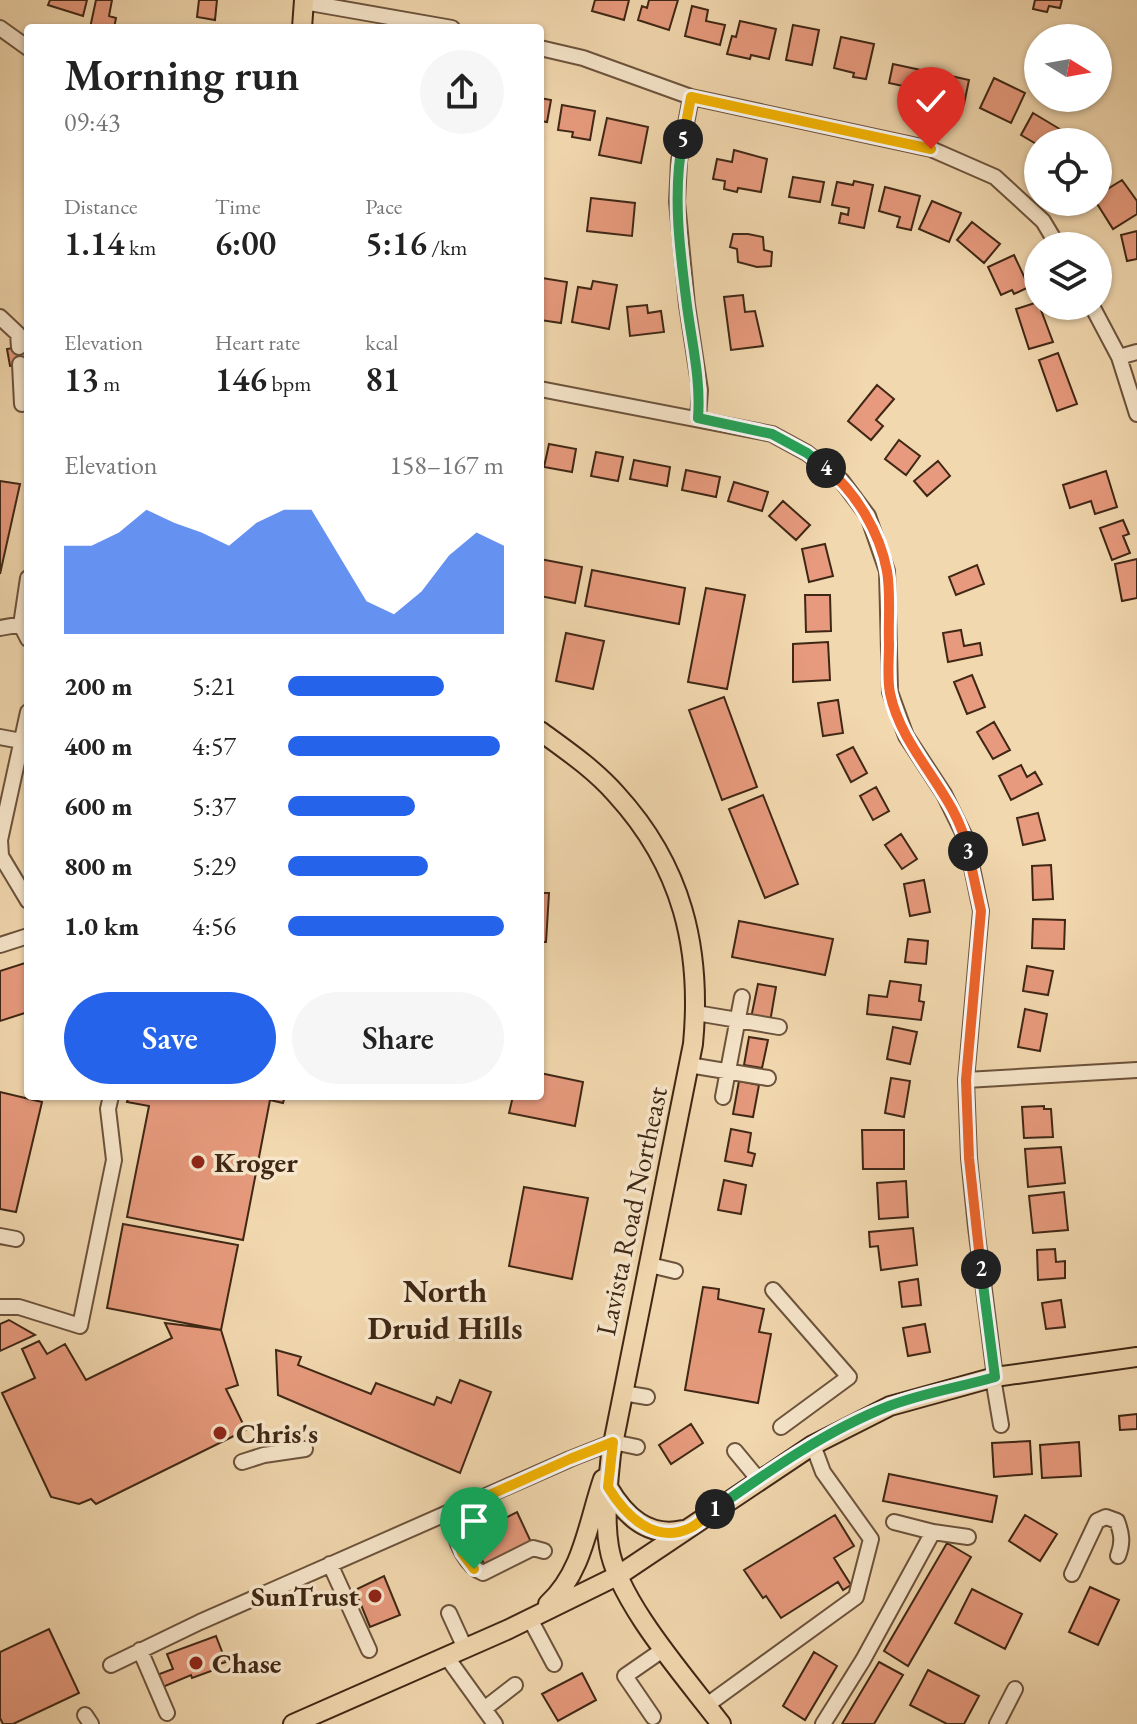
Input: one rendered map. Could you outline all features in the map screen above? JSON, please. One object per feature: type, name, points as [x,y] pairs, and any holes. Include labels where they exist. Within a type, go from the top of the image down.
[{"type":"main road","points":[[302,24],[304,1]]},
{"type":"main road","name":"Lavista Road Northeast","points":[[544,734],[582,763],[632,813],[664,861],[688,927],[694,957],[696,1013],[689,1065],[612,1448],[608,1487],[609,1547],[625,1592],[721,1724]]},
{"type":"main road","points":[[293,1724],[532,1618],[619,1575],[813,1445],[890,1406],[994,1377],[1137,1357]]},
{"type":"main road","points":[[532,1618],[564,1587],[577,1562],[612,1448]]},
{"type":"main road","points":[[608,1487],[629,1517],[640,1524],[670,1533],[689,1528]]},
{"type":"street","points":[[304,1],[430,24]]},
{"type":"street","points":[[0,28],[24,45]]},
{"type":"street","points":[[544,49],[583,58],[691,97],[931,149],[995,177],[1043,221],[1050,232]]},
{"type":"street","points":[[691,97],[679,161],[677,202],[687,305],[700,390],[698,418]]},
{"type":"street","points":[[0,317],[18,334],[19,347]]},
{"type":"street","points":[[1099,320],[1119,357],[1137,414]]},
{"type":"street","points":[[1119,357],[1137,352]]},
{"type":"street","points":[[20,364],[22,404]]},
{"type":"street","points":[[544,390],[772,434],[807,453],[841,480],[868,516],[887,571],[890,692],[906,736],[944,794],[966,839],[981,911],[966,1080],[969,1158],[1001,1425]]},
{"type":"street","points":[[0,628],[24,624]]},
{"type":"street","points":[[24,729],[0,840],[1,856],[24,894]]},
{"type":"street","points":[[0,737],[21,741]]},
{"type":"street","points":[[0,945],[24,937]]},
{"type":"street","points":[[723,1097],[742,997]]},
{"type":"street","points":[[696,1013],[779,1027]]},
{"type":"street","points":[[689,1065],[768,1078]]},
{"type":"street","points":[[966,1080],[1137,1070]]},
{"type":"street","points":[[0,1307],[19,1307],[80,1326],[114,1160],[108,1109],[110,1100]]},
{"type":"street","points":[[0,1236],[16,1239]]},
{"type":"street","points":[[650,1265],[675,1271]]},
{"type":"street","points":[[773,1290],[849,1377],[781,1427]]},
{"type":"street","points":[[623,1393],[647,1397]]},
{"type":"street","points":[[707,1705],[856,1597],[871,1539],[823,1472],[813,1445]]},
{"type":"street","points":[[111,1665],[330,1564],[570,1459],[612,1448],[637,1447]]},
{"type":"street","points":[[242,1462],[264,1455],[305,1449]]},
{"type":"street","points":[[735,1451],[759,1480]]},
{"type":"street","points":[[447,1514],[462,1553],[474,1569],[483,1573],[533,1548],[544,1551]]},
{"type":"street","points":[[1072,1574],[1097,1521],[1106,1517],[1117,1521],[1121,1531],[1122,1546],[1118,1556]]},
{"type":"street","points":[[894,1522],[968,1537]]},
{"type":"street","points":[[823,1724],[863,1660],[933,1532]]},
{"type":"street","points":[[330,1564],[369,1650]]},
{"type":"street","points":[[449,1613],[465,1648]]},
{"type":"street","points":[[532,1618],[554,1664]]},
{"type":"street","points":[[653,1717],[625,1676],[664,1649]]},
{"type":"street","points":[[140,1650],[167,1713]]},
{"type":"street","points":[[446,1656],[495,1724]]},
{"type":"street","points":[[484,1709],[515,1685]]},
{"type":"street","points":[[997,1724],[1015,1689]]},
{"type":"building","points":[[50,0],[87,0],[83,16],[48,5]]},
{"type":"building","points":[[96,0],[112,0],[109,16],[116,18],[115,24],[91,24]]},
{"type":"building","points":[[199,0],[217,0],[215,20],[197,17]]},
{"type":"building","points":[[595,0],[629,0],[624,20],[592,11]]},
{"type":"building","points":[[649,0],[678,0],[669,30],[638,20],[642,6],[647,8]]},
{"type":"building","points":[[1035,0],[1062,0],[1060,8],[1049,6],[1047,12],[1033,9]]},
{"type":"building","points":[[692,6],[708,10],[706,21],[725,25],[720,45],[685,36]]},
{"type":"building","points":[[740,21],[776,29],[769,59],[727,54]]},
{"type":"building","points":[[793,25],[819,30],[812,65],[786,60]]},
{"type":"building","points":[[841,37],[874,44],[866,79],[834,68]]},
{"type":"building","points":[[893,64],[921,70],[917,89],[889,83]]},
{"type":"building","points":[[933,72],[969,80],[964,104],[941,99],[942,93],[929,91]]},
{"type":"building","points":[[994,78],[1024,93],[1011,123],[980,108]]},
{"type":"building","points":[[544,99],[551,100],[547,122],[544,122]]},
{"type":"building","points":[[562,105],[595,111],[590,140],[572,137],[573,132],[558,130]]},
{"type":"building","points":[[1033,113],[1058,128],[1025,128]]},
{"type":"building","points":[[607,118],[648,127],[641,163],[599,155]]},
{"type":"building","points":[[734,150],[767,159],[761,192],[724,189],[725,181],[713,179],[717,159],[732,162]]},
{"type":"building","points":[[793,177],[824,182],[820,202],[789,197]]},
{"type":"building","points":[[1122,180],[1137,201],[1137,214],[1113,229],[1105,216],[1112,216],[1112,186]]},
{"type":"building","points":[[854,181],[873,185],[864,228],[839,223],[841,213],[848,215],[849,208],[832,205],[837,182],[853,185]]},
{"type":"building","points":[[885,187],[920,196],[911,230],[897,227],[900,217],[879,211]]},
{"type":"building","points":[[591,198],[635,203],[632,236],[587,231]]},
{"type":"building","points":[[932,201],[961,213],[949,242],[919,229]]},
{"type":"building","points":[[972,222],[1000,244],[984,263],[957,240]]},
{"type":"building","points":[[1137,231],[1137,259],[1127,261],[1121,235]]},
{"type":"building","points":[[733,234],[763,237],[764,250],[772,252],[771,266],[757,267],[738,262],[737,249],[730,247]]},
{"type":"building","points":[[1014,255],[1024,276],[1024,289],[1001,295],[988,267]]},
{"type":"building","points":[[544,278],[567,282],[561,323],[544,321]]},
{"type":"building","points":[[593,281],[617,285],[609,329],[572,322],[578,287],[591,289]]},
{"type":"building","points":[[743,295],[745,312],[755,311],[763,346],[731,350],[724,297]]},
{"type":"building","points":[[647,305],[648,313],[661,311],[664,332],[630,336],[627,307]]},
{"type":"building","points":[[1024,306],[1024,320],[1045,320],[1053,342],[1029,349],[1016,309]]},
{"type":"building","points":[[24,346],[24,364],[10,366],[7,349]]},
{"type":"building","points":[[1058,353],[1077,404],[1057,411],[1039,360]]},
{"type":"building","points":[[877,385],[894,399],[876,420],[883,426],[871,440],[848,421]]},
{"type":"building","points":[[899,440],[920,456],[906,475],[885,459]]},
{"type":"building","points":[[549,444],[576,449],[572,472],[544,467]]},
{"type":"building","points":[[596,452],[623,457],[618,481],[591,476]]},
{"type":"building","points":[[634,460],[670,467],[667,486],[630,479]]},
{"type":"building","points":[[938,461],[950,476],[927,496],[914,481]]},
{"type":"building","points":[[686,470],[720,477],[716,497],[682,490]]},
{"type":"building","points":[[1106,471],[1117,507],[1095,514],[1091,501],[1070,508],[1063,485]]},
{"type":"building","points":[[0,481],[20,484],[0,574]]},
{"type":"building","points":[[734,482],[768,492],[762,511],[728,501]]},
{"type":"building","points":[[783,501],[810,525],[796,540],[769,516]]},
{"type":"building","points":[[1123,520],[1129,534],[1123,536],[1130,553],[1112,560],[1100,528]]},
{"type":"building","points":[[825,544],[833,576],[809,582],[802,549]]},
{"type":"building","points":[[1137,559],[1137,598],[1122,601],[1115,564]]},
{"type":"building","points":[[544,560],[582,567],[575,603],[544,597]]},
{"type":"building","points":[[977,565],[984,584],[956,595],[949,577]]},
{"type":"building","points":[[592,570],[685,588],[679,624],[585,606]]},
{"type":"building","points":[[706,588],[745,595],[727,689],[688,682]]},
{"type":"building","points":[[805,595],[830,595],[831,631],[806,632]]},
{"type":"building","points":[[961,630],[964,646],[980,643],[982,655],[948,662],[943,633]]},
{"type":"building","points":[[566,633],[604,641],[593,689],[556,681]]},
{"type":"building","points":[[828,642],[830,680],[793,682],[793,644]]},
{"type":"building","points":[[972,675],[985,707],[967,714],[954,682]]},
{"type":"building","points":[[724,697],[757,787],[722,800],[689,710]]},
{"type":"building","points":[[838,700],[843,733],[823,736],[818,703]]},
{"type":"building","points":[[994,722],[1010,750],[993,759],[977,732]]},
{"type":"building","points":[[853,747],[867,773],[851,782],[837,755]]},
{"type":"building","points":[[1021,765],[1027,777],[1035,772],[1042,784],[1011,800],[999,776]]},
{"type":"building","points":[[876,787],[889,811],[873,820],[860,796]]},
{"type":"building","points":[[763,795],[798,884],[765,898],[729,809]]},
{"type":"building","points":[[1038,813],[1045,840],[1023,845],[1017,818]]},
{"type":"building","points":[[901,834],[917,859],[902,869],[885,845]]},
{"type":"building","points":[[1051,865],[1053,899],[1033,900],[1032,866]]},
{"type":"building","points":[[924,880],[930,912],[910,916],[904,884]]},
{"type":"building","points":[[544,893],[549,893],[546,942]]},
{"type":"building","points":[[1033,919],[1065,920],[1064,949],[1032,948]]},
{"type":"building","points":[[739,921],[833,939],[825,975],[732,957]]},
{"type":"building","points":[[908,939],[928,941],[926,964],[905,962]]},
{"type":"building","points":[[24,963],[24,1013],[0,1021],[0,971]]},
{"type":"building","points":[[1027,966],[1053,971],[1048,995],[1023,991]]},
{"type":"building","points":[[890,981],[921,985],[919,1001],[924,1002],[921,1020],[867,1014],[869,995],[887,997]]},
{"type":"building","points":[[758,984],[776,987],[770,1022],[751,1018]]},
{"type":"building","points":[[1025,1009],[1047,1014],[1040,1051],[1018,1047]]},
{"type":"building","points":[[893,1027],[917,1032],[910,1064],[887,1059]]},
{"type":"building","points":[[749,1037],[768,1040],[762,1068],[744,1065]]},
{"type":"building","points":[[544,1074],[583,1082],[575,1126],[509,1113],[512,1100],[544,1100]]},
{"type":"building","points":[[891,1078],[910,1081],[904,1117],[885,1113]]},
{"type":"building","points":[[739,1081],[759,1085],[753,1117],[733,1114]]},
{"type":"building","points":[[0,1092],[42,1102],[16,1212],[0,1209]]},
{"type":"building","name":"Kroger","points":[[270,1100],[243,1240],[127,1217],[149,1106],[127,1102]]},
{"type":"building","points":[[1044,1106],[1044,1109],[1051,1109],[1053,1137],[1024,1138],[1022,1107]]},
{"type":"building","points":[[731,1129],[751,1133],[748,1152],[755,1154],[752,1166],[725,1161]]},
{"type":"building","points":[[862,1130],[904,1130],[904,1169],[863,1169]]},
{"type":"building","points":[[1061,1147],[1065,1183],[1028,1187],[1025,1149]]},
{"type":"building","points":[[724,1180],[746,1185],[741,1214],[718,1210]]},
{"type":"building","points":[[906,1181],[908,1217],[879,1219],[877,1183]]},
{"type":"building","points":[[524,1187],[588,1198],[572,1279],[509,1266]]},
{"type":"building","points":[[1064,1192],[1068,1230],[1033,1233],[1029,1196]]},
{"type":"building","points":[[123,1224],[238,1245],[221,1330],[107,1308]]},
{"type":"building","points":[[913,1228],[917,1265],[881,1270],[878,1246],[870,1247],[869,1232]]},
{"type":"building","points":[[1055,1249],[1056,1262],[1065,1261],[1065,1278],[1038,1280],[1037,1250]]},
{"type":"building","points":[[918,1279],[921,1305],[902,1307],[899,1282]]},
{"type":"building","points":[[703,1287],[719,1289],[718,1299],[764,1309],[759,1332],[771,1334],[758,1403],[685,1390]]},
{"type":"building","points":[[1061,1300],[1065,1327],[1046,1329],[1042,1303]]},
{"type":"building","points":[[9,1320],[35,1335],[0,1351],[0,1324]]},
{"type":"building","points":[[165,1323],[221,1330],[238,1385],[226,1389],[246,1430],[96,1504],[91,1499],[79,1504],[51,1497],[2,1393],[35,1378],[22,1349],[39,1341],[47,1354],[65,1344],[86,1380],[172,1338]]},
{"type":"building","points":[[925,1324],[930,1352],[908,1356],[903,1328]]},
{"type":"building","points":[[276,1350],[301,1357],[298,1365],[371,1394],[376,1383],[434,1405],[437,1397],[451,1403],[460,1380],[491,1392],[460,1473],[278,1395]]},
{"type":"building","points":[[1137,1414],[1137,1429],[1120,1430],[1119,1416]]},
{"type":"building","points":[[691,1424],[703,1443],[671,1464],[659,1445]]},
{"type":"building","points":[[1030,1441],[1032,1474],[994,1477],[992,1443]]},
{"type":"building","points":[[1079,1442],[1081,1476],[1042,1478],[1040,1445]]},
{"type":"building","points":[[889,1474],[997,1496],[992,1522],[883,1501]]},
{"type":"building","points":[[517,1512],[531,1542],[484,1564],[470,1536]]},
{"type":"building","points":[[835,1515],[854,1546],[834,1558],[851,1585],[843,1590],[838,1582],[781,1618],[744,1570]]},
{"type":"building","points":[[1025,1515],[1057,1534],[1040,1561],[1009,1541]]},
{"type":"building","points":[[947,1543],[971,1557],[908,1666],[884,1651]]},
{"type":"building","name":"SunTrust","points":[[384,1576],[400,1615],[370,1627],[355,1590]]},
{"type":"building","points":[[1090,1587],[1119,1600],[1098,1645],[1069,1632]]},
{"type":"building","points":[[972,1589],[1022,1614],[1005,1649],[955,1623]]},
{"type":"building","points":[[49,1629],[79,1693],[13,1724],[3,1724],[0,1718],[0,1652]]},
{"type":"building","name":"Chase","points":[[216,1636],[226,1662],[212,1666],[214,1670],[192,1678],[191,1675],[158,1689],[154,1676],[173,1669],[167,1654]]},
{"type":"building","points":[[814,1652],[837,1666],[805,1720],[783,1706]]},
{"type":"building","points":[[879,1662],[903,1675],[874,1724],[842,1724]]},
{"type":"building","points":[[928,1670],[979,1696],[964,1724],[947,1724],[910,1705]]},
{"type":"building","points":[[582,1673],[596,1700],[558,1721],[542,1694]]},
{"type":"place","name":"Kroger","points":[[198,1162]]},
{"type":"place","name":"Chris's","points":[[220,1433]]},
{"type":"place","name":"SunTrust","points":[[375,1596]]},
{"type":"place","name":"Chase","points":[[196,1663]]},
{"type":"district","name":"North Druid Hills","points":[[445,1310]]},
{"type":"route","points":[[474,1569],[462,1553],[447,1514],[613,1442],[608,1487],[618,1505],[640,1524],[670,1533],[689,1528],[813,1445],[866,1417],[890,1406],[995,1377],[969,1158],[966,1080],[981,911],[966,839],[944,794],[906,736],[890,692],[887,571],[868,516],[841,480],[807,453],[772,434],[698,418],[700,390],[687,305],[677,202],[679,161],[691,97],[931,149]]}]
